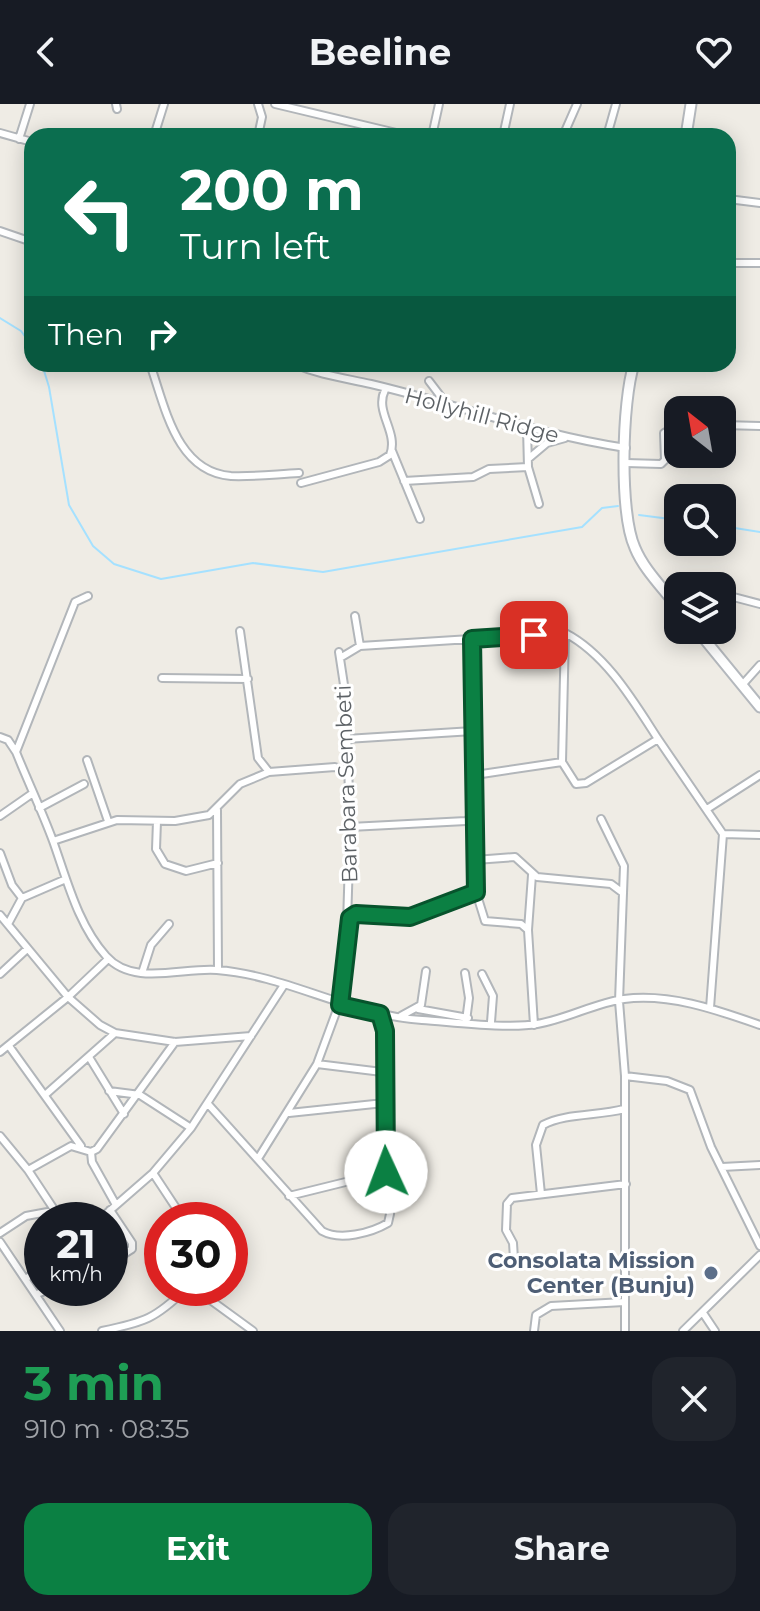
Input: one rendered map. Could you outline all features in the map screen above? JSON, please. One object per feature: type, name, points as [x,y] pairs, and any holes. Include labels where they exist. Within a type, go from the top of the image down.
[{"type":"street","points":[[19,139],[30,104]]},
{"type":"street","points":[[156,128],[164,104]]},
{"type":"street","points":[[258,104],[262,117],[260,128]]},
{"type":"street","points":[[275,104],[376,128]]},
{"type":"street","points":[[434,128],[439,104]]},
{"type":"street","points":[[505,128],[510,104]]},
{"type":"street","points":[[566,128],[577,104]]},
{"type":"street","points":[[611,128],[616,104]]},
{"type":"street","points":[[687,128],[691,104]]},
{"type":"street","points":[[0,133],[24,140]]},
{"type":"street","points":[[736,200],[760,203]]},
{"type":"street","points":[[0,231],[24,239]]},
{"type":"street","points":[[736,263],[760,263]]},
{"type":"street","points":[[153,372],[176,434],[188,456],[208,471],[231,476],[299,473]]},
{"type":"street","name":"Hollyhill Ridge","points":[[312,372],[568,438],[626,448]]},
{"type":"street","points":[[633,372],[626,448],[627,518],[632,542],[664,588]]},
{"type":"street","points":[[429,381],[449,407]]},
{"type":"street","points":[[385,390],[380,404],[391,434],[392,451],[420,519]]},
{"type":"street","points":[[736,425],[760,426]]},
{"type":"street","points":[[527,428],[528,463],[539,504]]},
{"type":"street","points":[[404,481],[473,477],[489,469],[528,463],[547,443],[568,438]]},
{"type":"street","points":[[301,483],[379,462],[392,451]]},
{"type":"street","points":[[626,463],[661,464],[664,461]]},
{"type":"street","points":[[16,752],[75,602],[88,596]]},
{"type":"street","points":[[736,598],[760,604]]},
{"type":"street","points":[[355,616],[360,646]]},
{"type":"street","points":[[240,631],[258,758],[269,772]]},
{"type":"street","points":[[658,739],[586,783],[574,782],[562,762],[565,633],[580,640],[604,666],[658,739],[723,834],[710,1008]]},
{"type":"street","name":"Barabara Sembeti","points":[[259,1157],[317,1064],[340,1005],[350,918],[350,827],[346,698],[340,655],[360,646],[565,633]]},
{"type":"street","points":[[472,639],[476,892],[485,921],[521,924],[528,930]]},
{"type":"street","points":[[709,644],[760,707]]},
{"type":"street","points":[[743,684],[760,665]]},
{"type":"street","points":[[162,678],[248,679]]},
{"type":"street","points":[[346,739],[473,731]]},
{"type":"street","points":[[0,737],[8,740],[16,752],[66,879],[108,959],[142,973],[218,970],[284,985],[340,1005],[398,1017],[534,1025],[619,1001],[678,1000],[760,1025]]},
{"type":"street","points":[[87,760],[108,821]]},
{"type":"street","points":[[475,775],[562,762]]},
{"type":"street","points":[[53,841],[108,821],[157,821],[209,815],[240,784],[269,772],[335,767],[347,772]]},
{"type":"street","points":[[707,809],[760,775]]},
{"type":"street","points":[[39,808],[84,784]]},
{"type":"street","points":[[0,816],[33,793]]},
{"type":"street","points":[[217,810],[218,970]]},
{"type":"street","points":[[350,827],[466,821],[475,815]]},
{"type":"street","points":[[601,819],[623,861],[625,896],[619,1001],[625,1076],[625,1331]]},
{"type":"street","points":[[157,821],[156,849],[172,869],[186,871],[218,863]]},
{"type":"street","points":[[723,834],[760,835]]},
{"type":"street","points":[[0,853],[22,898]]},
{"type":"street","points":[[475,860],[515,857],[532,875],[611,884],[620,888],[625,896]]},
{"type":"street","points":[[532,875],[528,930],[534,1025]]},
{"type":"street","points":[[8,924],[22,898],[66,879]]},
{"type":"street","points":[[350,918],[356,914],[410,917],[476,892]]},
{"type":"street","points":[[0,915],[68,997],[100,1025],[115,1033],[175,1042],[251,1036]]},
{"type":"street","points":[[142,973],[151,945],[169,924]]},
{"type":"street","points":[[0,974],[27,949]]},
{"type":"street","points":[[0,1052],[68,997],[108,959]]},
{"type":"street","points":[[418,1009],[426,986],[426,971]]},
{"type":"street","points":[[465,973],[466,1020]]},
{"type":"street","points":[[482,974],[493,996],[491,1022]]},
{"type":"street","points":[[119,1202],[153,1173],[191,1128],[284,985]]},
{"type":"street","points":[[398,1017],[418,1009],[466,1020]]},
{"type":"street","points":[[208,1104],[259,1157],[289,1196],[329,1235],[371,1231],[388,1223],[382,1072],[385,1031],[380,1014]]},
{"type":"street","points":[[45,1095],[115,1033]]},
{"type":"street","points":[[111,1202],[92,1162],[91,1152],[140,1095],[175,1042]]},
{"type":"street","points":[[9,1046],[82,1148]]},
{"type":"street","points":[[89,1057],[124,1114]]},
{"type":"street","points":[[317,1064],[382,1072]]},
{"type":"street","points":[[625,1076],[667,1081],[690,1090],[760,1246]]},
{"type":"street","points":[[109,1091],[140,1095],[191,1128]]},
{"type":"street","points":[[289,1113],[384,1103]]},
{"type":"street","points":[[541,1194],[536,1145],[543,1125],[554,1119],[598,1116],[624,1109]]},
{"type":"street","points":[[0,1137],[28,1170],[48,1202]]},
{"type":"street","points":[[28,1170],[71,1146],[91,1152]]},
{"type":"street","points":[[722,1167],[760,1165]]},
{"type":"street","points":[[289,1196],[386,1172]]},
{"type":"street","points":[[153,1173],[172,1202]]},
{"type":"street","points":[[514,1259],[514,1247],[506,1230],[507,1204],[517,1196],[626,1184]]},
{"type":"street","points":[[0,1233],[24,1217]]},
{"type":"street","points":[[0,1242],[2,1252],[24,1278]]},
{"type":"street","points":[[683,1331],[760,1255]]},
{"type":"street","points":[[534,1331],[536,1315],[551,1306],[624,1302]]},
{"type":"street","points":[[44,1306],[60,1331]]},
{"type":"street","points":[[102,1331],[164,1312],[170,1306]]},
{"type":"street","points":[[219,1306],[253,1331]]},
{"type":"street","points":[[703,1313],[715,1331]]},
{"type":"waterway","points":[[0,318],[24,335]]},
{"type":"waterway","points":[[44,372],[69,505],[93,546],[114,564],[161,579],[253,563],[323,572],[582,527],[602,508],[618,506]]},
{"type":"waterway","points":[[639,515],[664,518]]},
{"type":"waterway","points":[[736,528],[760,532]]},
{"type":"place","name":"Consolata Mission Center (Bunju)","points":[[711,1273]]},
{"type":"route","points":[[386,1172],[382,1072],[385,1031],[380,1014],[340,1005],[345,988],[350,918],[356,914],[410,917],[476,892],[472,639],[534,635]]}]
